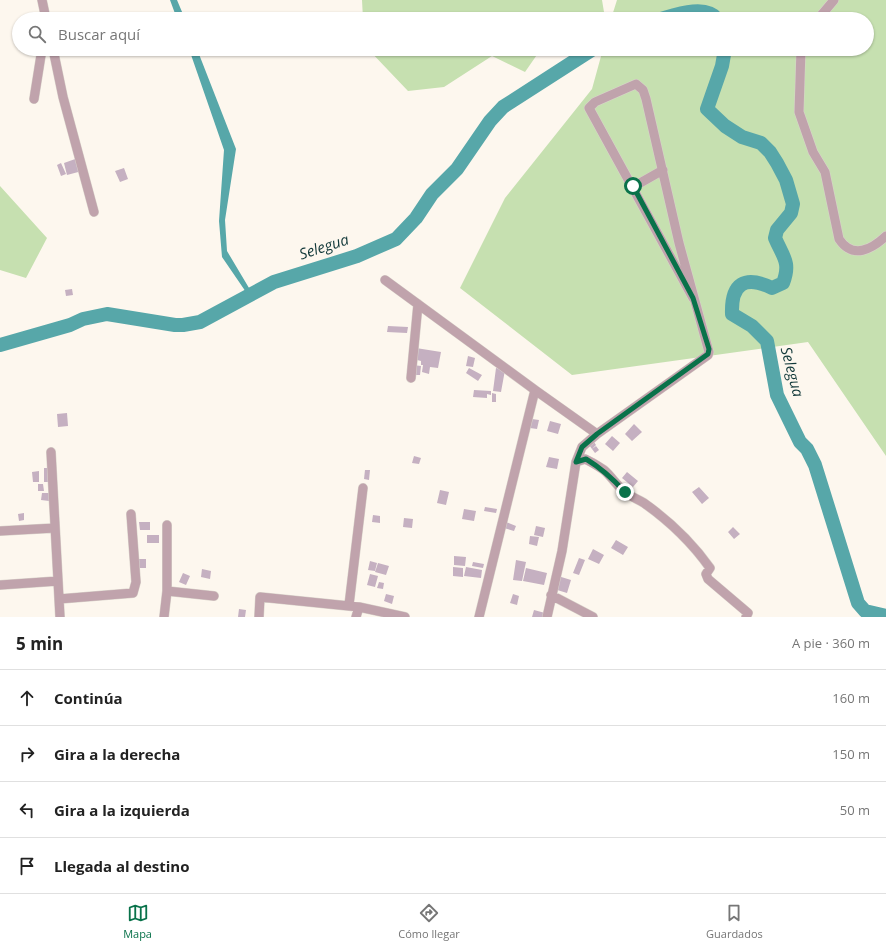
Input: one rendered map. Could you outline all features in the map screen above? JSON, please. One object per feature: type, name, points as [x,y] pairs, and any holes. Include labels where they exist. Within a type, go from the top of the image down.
[{"type":"street","points":[[42,0],[45,12]]},
{"type":"street","points":[[824,12],[834,0]]},
{"type":"street","points":[[34,99],[41,56]]},
{"type":"street","points":[[54,56],[63,97],[94,212]]},
{"type":"street","points":[[802,56],[799,112],[813,152],[825,172],[839,239],[843,245],[850,250],[862,251],[873,248],[886,236]]},
{"type":"street","points":[[547,617],[562,551],[576,462],[582,447],[597,434],[708,354],[709,349],[693,298],[646,98],[640,87],[636,84],[595,102],[589,108],[693,298]]},
{"type":"street","points":[[633,186],[663,170]]},
{"type":"street","points":[[385,280],[597,434]]},
{"type":"street","points":[[411,378],[418,304]]},
{"type":"street","points":[[479,617],[535,390]]},
{"type":"street","points":[[51,452],[60,617]]},
{"type":"street","points":[[576,462],[586,459],[593,463],[604,471],[625,492],[644,503],[667,522],[684,540],[696,549],[710,568],[706,574],[708,579],[748,613],[746,617]]},
{"type":"street","points":[[349,605],[364,488]]},
{"type":"street","points":[[59,599],[133,593],[136,582],[131,514]]},
{"type":"street","points":[[164,617],[167,591],[167,525]]},
{"type":"street","points":[[0,531],[55,528]]},
{"type":"street","points":[[0,585],[58,581]]},
{"type":"street","points":[[167,591],[214,596]]},
{"type":"street","points":[[551,595],[593,617]]},
{"type":"street","points":[[259,617],[260,597],[349,605],[405,617]]},
{"type":"street","points":[[356,617],[359,607]]},
{"type":"green space","points":[[362,0],[602,0],[604,12],[363,12]]},
{"type":"green space","points":[[617,0],[886,0],[886,456],[808,342],[572,375],[460,288],[505,198],[592,89],[601,56],[874,56],[874,12],[613,12]]},
{"type":"green space","points":[[375,56],[492,56],[444,87],[408,91]]},
{"type":"green space","points":[[492,56],[536,56],[525,72]]},
{"type":"green space","points":[[0,186],[47,238],[26,278],[0,270]]},
{"type":"water","points":[[170,0],[177,0],[182,12],[174,12]]},
{"type":"water","points":[[191,56],[200,56],[236,149],[225,220],[227,251],[252,293],[248,295],[222,257],[219,221],[224,150]]},
{"type":"building","points":[[78,158],[82,171],[67,175],[64,163]]},
{"type":"building","points":[[61,163],[66,174],[61,176],[57,165]]},
{"type":"building","points":[[124,168],[128,179],[120,182],[115,171]]},
{"type":"building","points":[[72,289],[73,295],[66,296],[65,290]]},
{"type":"building","points":[[388,326],[408,327],[407,333],[387,332]]},
{"type":"building","points":[[416,348],[441,352],[438,368],[430,367],[429,374],[422,372],[423,365],[421,365],[421,361],[417,360]]},
{"type":"building","points":[[468,356],[475,358],[473,367],[466,366]]},
{"type":"building","points":[[413,365],[421,366],[420,375],[412,375]]},
{"type":"building","points":[[469,368],[482,375],[478,381],[466,373]]},
{"type":"building","points":[[496,368],[505,370],[501,392],[493,391]]},
{"type":"building","points":[[474,390],[491,391],[491,395],[487,394],[487,398],[473,397]]},
{"type":"building","points":[[492,393],[496,394],[496,402],[492,402]]},
{"type":"building","points":[[67,413],[68,426],[58,427],[57,414]]},
{"type":"building","points":[[532,419],[539,420],[537,429],[530,428]]},
{"type":"building","points":[[550,421],[561,424],[558,434],[547,431]]},
{"type":"building","points":[[634,424],[642,432],[632,441],[625,434]]},
{"type":"building","points":[[612,436],[620,443],[613,451],[605,444]]},
{"type":"building","points":[[594,442],[596,445],[592,449],[589,445]]},
{"type":"building","points":[[596,446],[599,450],[595,453],[592,449]]},
{"type":"building","points":[[414,456],[421,458],[419,464],[412,463]]},
{"type":"building","points":[[549,457],[559,459],[557,469],[546,467]]},
{"type":"building","points":[[44,468],[51,468],[51,482],[44,482]]},
{"type":"building","points":[[365,470],[370,470],[369,480],[364,479]]},
{"type":"building","points":[[39,471],[39,482],[33,482],[32,472]]},
{"type":"building","points":[[627,472],[638,481],[633,487],[622,478]]},
{"type":"building","points":[[38,484],[43,484],[44,491],[38,491]]},
{"type":"building","points":[[699,487],[709,498],[702,504],[692,492]]},
{"type":"building","points":[[440,490],[449,492],[446,505],[437,503]]},
{"type":"building","points":[[42,493],[49,493],[49,501],[41,500]]},
{"type":"building","points":[[485,507],[497,509],[496,513],[484,511]]},
{"type":"building","points":[[464,509],[476,511],[474,521],[462,519]]},
{"type":"building","points":[[24,513],[24,520],[19,521],[18,514]]},
{"type":"building","points":[[373,515],[380,516],[380,523],[372,522]]},
{"type":"building","points":[[404,518],[413,519],[412,528],[403,527]]},
{"type":"building","points":[[139,522],[150,522],[150,530],[140,530]]},
{"type":"building","points":[[506,522],[516,526],[514,531],[504,528]]},
{"type":"building","points":[[536,526],[545,528],[543,537],[534,535]]},
{"type":"building","points":[[733,527],[740,534],[734,539],[728,532]]},
{"type":"building","points":[[147,535],[159,535],[159,543],[147,543]]},
{"type":"building","points":[[530,536],[539,537],[537,546],[529,544]]},
{"type":"building","points":[[616,540],[628,547],[623,555],[611,548]]},
{"type":"building","points":[[593,549],[604,555],[599,564],[588,559]]},
{"type":"building","points":[[454,556],[466,557],[465,566],[454,565]]},
{"type":"building","points":[[579,558],[585,560],[579,575],[573,573]]},
{"type":"building","points":[[137,559],[146,559],[146,568],[137,568]]},
{"type":"building","points":[[516,560],[526,562],[522,581],[513,580]]},
{"type":"building","points":[[370,561],[377,563],[375,571],[368,570]]},
{"type":"building","points":[[473,562],[484,564],[483,568],[472,566]]},
{"type":"building","points":[[378,563],[389,566],[386,575],[375,572]]},
{"type":"building","points":[[453,567],[463,568],[463,577],[453,576]]},
{"type":"building","points":[[466,567],[482,570],[481,578],[464,576]]},
{"type":"building","points":[[526,568],[547,573],[544,585],[523,581]]},
{"type":"building","points":[[202,569],[211,571],[210,579],[201,577]]},
{"type":"building","points":[[183,573],[190,576],[186,585],[179,582]]},
{"type":"building","points":[[370,574],[378,576],[375,587],[367,585]]},
{"type":"building","points":[[558,576],[571,580],[567,593],[554,589]]},
{"type":"building","points":[[379,582],[384,583],[383,589],[377,588]]},
{"type":"building","points":[[386,594],[394,596],[392,604],[384,601]]},
{"type":"building","points":[[513,594],[519,596],[517,605],[510,603]]},
{"type":"building","points":[[239,609],[246,610],[245,617],[238,617]]},
{"type":"building","points":[[534,610],[545,613],[544,617],[532,617]]},
{"type":"waterway","name":"Selegua","points":[[690,12],[706,12]]},
{"type":"waterway","name":"Selegua","points":[[0,345],[70,325],[83,319],[107,314],[175,325],[200,322],[274,282],[357,256],[396,239],[416,218],[432,194],[457,169],[490,121],[503,107],[582,56]]},
{"type":"waterway","name":"Selegua","points":[[724,56],[722,66],[707,109],[725,126],[742,137],[761,143],[770,152],[786,180],[793,204],[791,213],[777,230],[775,238],[786,265],[783,283],[772,288],[754,282],[742,284],[734,295],[732,314],[752,326],[767,341],[777,395],[800,442],[807,449],[815,465],[858,603],[865,611],[886,616]]},
{"type":"route","points":[[625,492],[604,471],[593,463],[586,459],[576,462],[582,447],[597,434],[709,352],[693,298],[633,186]]}]
